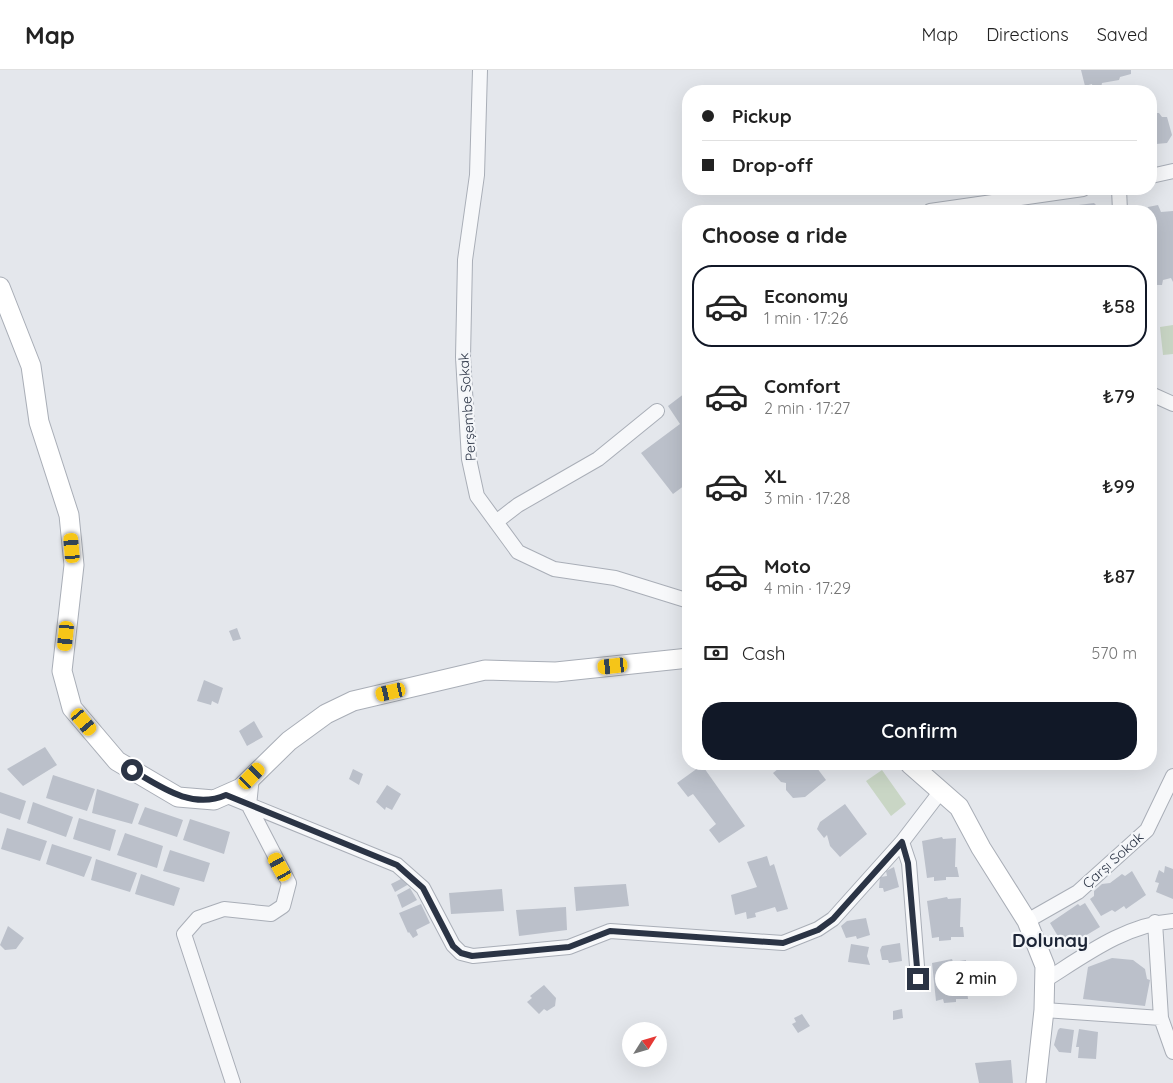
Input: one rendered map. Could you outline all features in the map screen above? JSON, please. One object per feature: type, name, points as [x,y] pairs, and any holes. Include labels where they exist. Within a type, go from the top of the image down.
[{"type":"street","name":"Perşembe Sokak","points":[[480,70],[477,175],[465,260],[463,357],[469,458],[477,496],[518,552],[554,569],[615,578],[682,599]]},
{"type":"street","points":[[1157,175],[1173,171]]},
{"type":"street","points":[[972,205],[1041,195]]},
{"type":"street","points":[[0,287],[32,366],[39,422],[69,515],[74,565],[62,671],[72,708],[117,761],[178,797],[214,800],[240,788],[288,741],[326,714],[354,701],[485,670],[556,672],[682,659]]},
{"type":"street","points":[[1157,397],[1173,404]]},
{"type":"street","points":[[496,522],[518,505],[598,459],[657,411]]},
{"type":"street","points":[[917,770],[959,807],[980,848],[1027,921],[1045,966],[1044,1010],[1036,1083]]},
{"type":"street","points":[[233,1083],[184,934],[198,918],[224,909],[271,914],[283,906],[289,883],[249,806],[252,776]]},
{"type":"street","name":"Çarşı Sokak","points":[[1027,921],[1078,892],[1148,830],[1173,776]]},
{"type":"street","points":[[226,795],[397,865],[423,888],[453,946],[461,953],[472,956],[569,947],[610,931],[783,943],[818,930],[833,919],[902,842],[941,791]]},
{"type":"street","points":[[902,842],[908,863],[918,979]]},
{"type":"street","points":[[1044,981],[1110,940],[1156,922],[1173,921]]},
{"type":"street","points":[[1156,922],[1161,1018],[1173,1052]]},
{"type":"street","points":[[1044,1010],[1161,1018]]},
{"type":"green space","points":[[1173,325],[1173,354],[1163,355],[1160,327]]},
{"type":"green space","points":[[882,770],[906,804],[891,816],[866,781]]},
{"type":"building","points":[[1081,70],[1131,70],[1131,74],[1120,77],[1119,80],[1102,83],[1102,85],[1085,85]]},
{"type":"building","points":[[1157,113],[1162,117],[1167,117],[1172,135],[1167,143],[1157,144]]},
{"type":"building","points":[[1094,203],[1096,205],[1079,205]]},
{"type":"building","points":[[1157,205],[1161,212],[1173,211],[1173,282],[1171,278],[1163,280],[1162,285],[1157,285]]},
{"type":"building","points":[[682,395],[682,487],[673,494],[641,453],[680,424],[668,406]]},
{"type":"building","points":[[237,628],[241,639],[233,641],[229,631]]},
{"type":"building","points":[[204,680],[223,688],[218,704],[212,701],[211,705],[197,701]]},
{"type":"building","points":[[254,721],[263,737],[247,746],[239,731]]},
{"type":"building","points":[[45,747],[57,765],[23,786],[7,769]]},
{"type":"building","points":[[353,769],[363,774],[359,785],[349,779]]},
{"type":"building","points":[[695,770],[706,770],[745,826],[719,843],[709,830],[716,824],[693,794],[688,797],[677,783]]},
{"type":"building","points":[[777,770],[818,770],[826,780],[805,797],[793,798],[786,790],[786,783],[781,782],[773,773]]},
{"type":"building","points":[[53,775],[95,789],[87,811],[46,798]]},
{"type":"building","points":[[387,785],[401,794],[392,810],[386,807],[385,810],[376,802]]},
{"type":"building","points":[[97,789],[139,804],[132,824],[92,813]]},
{"type":"building","points":[[0,792],[26,801],[20,820],[0,813]]},
{"type":"building","points":[[33,802],[73,817],[66,837],[27,823]]},
{"type":"building","points":[[845,804],[867,834],[840,857],[830,846],[827,835],[824,838],[817,829],[820,822]]},
{"type":"building","points":[[145,807],[183,820],[177,837],[138,824]]},
{"type":"building","points":[[79,818],[116,830],[110,851],[73,839]]},
{"type":"building","points":[[190,819],[230,832],[224,854],[183,840]]},
{"type":"building","points":[[7,828],[47,841],[40,861],[1,849]]},
{"type":"building","points":[[125,833],[163,846],[157,868],[117,855]]},
{"type":"building","points":[[942,837],[943,839],[956,838],[955,867],[957,867],[959,877],[946,877],[946,880],[934,881],[934,877],[927,878],[922,841]]},
{"type":"building","points":[[52,844],[92,857],[84,877],[46,864]]},
{"type":"building","points":[[170,850],[210,863],[204,882],[163,871]]},
{"type":"building","points":[[767,856],[770,866],[774,864],[788,909],[777,912],[775,907],[755,913],[756,917],[747,919],[746,912],[735,915],[731,895],[757,887],[747,862]]},
{"type":"building","points":[[96,859],[137,873],[130,892],[91,880]]},
{"type":"building","points":[[1165,866],[1173,869],[1173,899],[1156,892],[1159,883],[1155,882],[1159,870],[1164,873]]},
{"type":"building","points":[[894,867],[899,887],[884,892],[883,888],[879,888],[880,877],[887,876],[886,871]]},
{"type":"building","points":[[1132,871],[1146,895],[1126,909],[1124,906],[1115,912],[1112,910],[1101,916],[1090,899],[1094,896],[1094,891],[1102,884],[1110,883],[1122,874],[1125,876]]},
{"type":"building","points":[[141,874],[180,888],[174,906],[135,894]]},
{"type":"building","points":[[405,877],[409,884],[395,892],[391,884]]},
{"type":"building","points":[[626,884],[629,906],[576,911],[574,887]]},
{"type":"building","points":[[410,888],[417,900],[402,908],[397,895]]},
{"type":"building","points":[[502,889],[504,911],[451,914],[449,893]]},
{"type":"building","points":[[947,897],[948,899],[961,898],[960,927],[963,927],[964,937],[951,937],[951,940],[939,941],[939,937],[932,938],[927,901]]},
{"type":"building","points":[[1085,903],[1100,927],[1065,948],[1050,923],[1078,904],[1080,906]]},
{"type":"building","points":[[421,904],[430,923],[416,930],[418,935],[413,938],[408,933],[399,913]]},
{"type":"building","points":[[566,907],[567,930],[519,936],[516,910]]},
{"type":"building","points":[[866,918],[870,935],[857,939],[856,936],[846,938],[841,926],[847,921]]},
{"type":"building","points":[[8,926],[24,938],[16,949],[5,950],[0,945]]},
{"type":"building","points":[[900,943],[902,961],[889,963],[888,960],[882,960],[880,950],[882,946]]},
{"type":"building","points":[[851,944],[869,947],[867,956],[870,965],[848,962]]},
{"type":"building","points":[[1112,958],[1133,960],[1145,969],[1147,979],[1150,980],[1145,1006],[1083,999],[1088,967]]},
{"type":"building","points":[[952,959],[953,962],[966,960],[965,989],[967,990],[968,999],[956,999],[956,1002],[944,1003],[943,999],[936,1001],[932,963]]},
{"type":"building","points":[[544,985],[556,998],[555,1006],[547,1011],[544,1009],[539,1014],[527,1002],[532,998],[530,996]]},
{"type":"building","points":[[902,1009],[903,1018],[893,1020],[893,1011]]},
{"type":"building","points":[[802,1014],[810,1026],[798,1033],[792,1024],[796,1022],[794,1018]]},
{"type":"building","points":[[1060,1028],[1074,1030],[1071,1053],[1059,1052],[1054,1045]]},
{"type":"building","points":[[1079,1029],[1098,1032],[1096,1059],[1078,1058],[1079,1047],[1076,1047]]},
{"type":"building","points":[[1011,1060],[1013,1083],[979,1083],[975,1063]]},
{"type":"district","name":"Dolunay","points":[[1050,940]]},
{"type":"route","points":[[132,770],[178,797],[214,800],[226,795],[397,865],[423,888],[453,946],[461,953],[472,956],[569,947],[610,931],[783,943],[818,930],[833,919],[902,842],[908,863],[918,979]]}]
